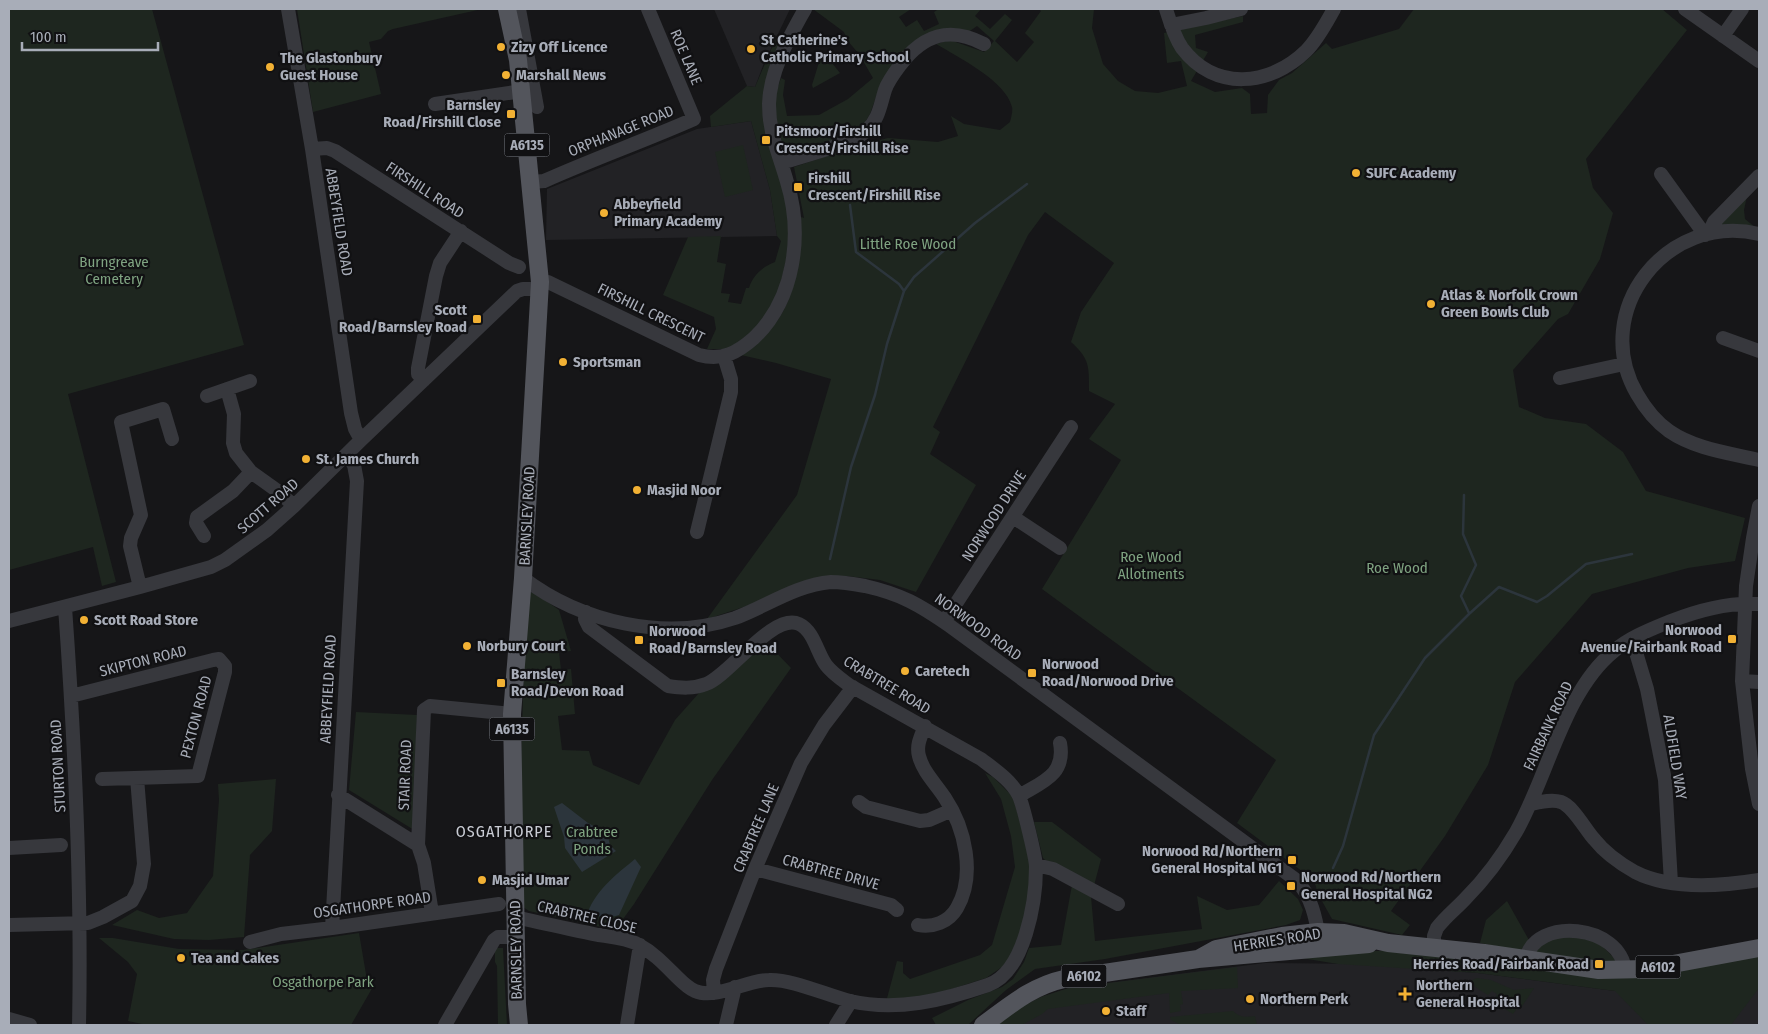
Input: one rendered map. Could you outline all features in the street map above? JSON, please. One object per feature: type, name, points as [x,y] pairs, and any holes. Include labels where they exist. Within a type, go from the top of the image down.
[{"type":"main road","name":"BARNSLEY ROAD","points":[[508,9],[522,91],[540,286],[523,578],[512,714],[517,1004],[519,1025]]},
{"type":"main road","name":"HERRIES ROAD","points":[[982,1025],[1025,994],[1052,982],[1319,940],[1388,942],[1526,959],[1576,968],[1625,971],[1646,969],[1759,948]]},
{"type":"street","name":"ABBEYFIELD ROAD","points":[[288,9],[312,149],[351,413],[355,429],[361,440]]},
{"type":"street","points":[[520,9],[537,107]]},
{"type":"street","name":"ROE LANE","points":[[648,9],[694,119]]},
{"type":"street","points":[[697,532],[731,392],[731,379],[724,356],[741,348],[761,331],[772,317],[786,290],[791,270],[795,238],[792,198],[771,133],[769,116],[770,88],[776,68],[805,9]]},
{"type":"street","points":[[1166,9],[1182,48],[1210,72],[1242,81],[1268,76],[1290,64],[1307,50],[1320,33],[1334,9]]},
{"type":"street","points":[[1171,25],[1241,9]]},
{"type":"street","points":[[1685,9],[1759,62]]},
{"type":"street","points":[[1722,36],[1742,9]]},
{"type":"street","points":[[780,163],[853,140],[864,133],[879,113],[885,90],[891,78],[907,56],[919,45],[943,34],[957,34],[984,44]]},
{"type":"street","points":[[435,104],[522,91]]},
{"type":"street","name":"ORPHANAGE ROAD","points":[[531,182],[544,181],[694,119]]},
{"type":"street","name":"FIRSHILL ROAD","points":[[312,149],[327,148],[335,152],[519,267]]},
{"type":"street","points":[[1661,174],[1707,234]]},
{"type":"street","points":[[1707,234],[1714,222],[1759,176]]},
{"type":"street","points":[[424,380],[418,374],[418,368],[436,276],[440,263],[461,232]]},
{"type":"street","points":[[1759,234],[1750,232],[1707,234],[1687,240],[1669,251],[1643,276],[1634,291],[1624,323],[1622,338],[1624,364],[1631,384],[1642,403],[1654,418],[1669,431],[1688,441],[1759,460]]},
{"type":"street","name":"FIRSHILL CRESCENT","points":[[540,286],[548,282],[699,355],[710,358],[724,356]]},
{"type":"street","name":"SCOTT ROAD","points":[[9,621],[140,587],[211,567],[226,560],[267,530],[294,506],[517,291],[540,286]]},
{"type":"street","points":[[1723,338],[1759,351]]},
{"type":"street","points":[[1560,378],[1624,364]]},
{"type":"street","points":[[207,396],[250,382]]},
{"type":"street","points":[[227,389],[234,414],[233,443],[236,453],[251,472],[279,492],[294,506]]},
{"type":"street","points":[[140,587],[130,546],[141,515],[121,422],[163,409],[172,439]]},
{"type":"street","name":"NORWOOD DRIVE","points":[[944,622],[1071,428]]},
{"type":"street","name":"ABBEYFIELD ROAD","points":[[332,928],[357,481],[354,465],[347,455]]},
{"type":"street","points":[[204,536],[196,523],[197,517],[233,491],[251,472]]},
{"type":"street","points":[[1759,506],[1749,561],[1745,603],[1742,681],[1752,769],[1759,803]]},
{"type":"street","points":[[1013,517],[1060,548]]},
{"type":"street","name":"NORWOOD ROAD","points":[[523,578],[556,600],[586,612],[621,622],[646,626],[685,628],[735,618],[799,590],[832,582],[850,583],[884,590],[904,597],[944,622],[1296,880],[1313,908],[1319,940]]},
{"type":"street","name":"FAIRBANK ROAD","points":[[1434,947],[1434,936],[1437,928],[1487,875],[1502,854],[1531,804],[1574,702],[1589,677],[1616,649],[1657,626],[1712,608],[1745,603],[1759,604]]},
{"type":"street","name":"STURTON ROAD","points":[[65,608],[79,846],[79,1025]]},
{"type":"street","name":"CRABTREE ROAD","points":[[586,612],[585,619],[589,627],[668,686],[682,688],[707,684],[719,677],[752,644],[783,624],[793,622],[801,625],[807,630],[826,665],[834,674],[853,687],[981,759],[998,772],[1019,796],[1036,865],[1028,923],[1023,942],[1009,969]]},
{"type":"street","name":"ALDFIELD WAY","points":[[1632,639],[1646,689],[1665,780],[1670,883]]},
{"type":"street","name":"SKIPTON ROAD","points":[[71,696],[213,660],[218,659],[222,662]]},
{"type":"street","name":"PEXTON ROAD","points":[[102,779],[198,776],[226,672],[222,662]]},
{"type":"street","points":[[1742,681],[1759,682]]},
{"type":"street","name":"CRABTREE LANE","points":[[714,993],[713,980],[716,969],[755,869],[801,763],[811,744],[853,687]]},
{"type":"street","name":"STAIR ROAD","points":[[432,913],[424,863],[418,845],[424,710],[430,706],[512,714]]},
{"type":"street","points":[[918,925],[935,925],[945,921],[955,913],[965,886],[965,856],[958,825],[952,810],[923,766],[919,756],[918,748],[925,726]]},
{"type":"street","points":[[1019,796],[1055,772],[1062,757],[1060,743]]},
{"type":"street","points":[[9,925],[88,923],[132,901],[140,886],[144,864],[137,778]]},
{"type":"street","points":[[338,795],[418,845]]},
{"type":"street","points":[[1531,804],[1554,800],[1563,802],[1609,855],[1637,873],[1656,880],[1670,883],[1712,885],[1759,880]]},
{"type":"street","points":[[859,802],[866,807],[920,821],[929,820],[952,810]]},
{"type":"street","points":[[9,848],[61,845]]},
{"type":"street","points":[[1036,865],[1053,869],[1118,904]]},
{"type":"street","name":"CRABTREE DRIVE","points":[[755,869],[891,905],[897,910]]},
{"type":"street","name":"OSGATHORPE ROAD","points":[[250,942],[281,934],[499,904]]},
{"type":"street","name":"CRABTREE CLOSE","points":[[516,917],[633,942],[651,953],[688,988],[704,994],[769,980],[782,981],[851,1001],[884,1006],[910,1005],[929,1002],[990,984],[1000,979],[1009,969]]},
{"type":"street","points":[[1526,959],[1528,951],[1533,944],[1557,932],[1585,932],[1598,936],[1618,951],[1625,971]]},
{"type":"street","points":[[446,1025],[494,940],[498,937],[517,937]]},
{"type":"street","points":[[628,1025],[640,945]]},
{"type":"street","points":[[726,1025],[735,987]]},
{"type":"street","points":[[836,1025],[851,1001]]},
{"type":"street","points":[[9,1019],[30,1025]]},
{"type":"shaded area","name":"St Catherine's Catholic Primary School","points":[[714,9],[790,9],[764,63],[755,87],[747,86]]},
{"type":"shaded area","points":[[751,121],[770,190],[777,236],[546,240],[547,189],[697,129]]},
{"type":"shaded area","points":[[562,803],[588,823],[607,833],[610,845],[616,851],[582,872],[565,848],[564,837],[554,807]]},
{"type":"shaded area","points":[[635,859],[641,867],[619,915],[604,917],[588,912],[602,889]]},
{"type":"shaded area","name":"Northern General Hospital","points":[[1265,963],[1361,964],[1478,973],[1615,991],[1759,968],[1759,1025],[997,1025],[1019,1008],[1041,997],[1069,988]]},
{"type":"green space","name":"Burngreave Cemetery","points":[[9,9],[152,9],[244,345],[68,394],[116,582],[102,586],[93,547],[9,570]]},
{"type":"green space","points":[[297,9],[482,9],[393,29],[388,31],[381,39],[369,42],[381,94],[313,112]]},
{"type":"green space","points":[[813,9],[911,9],[899,17],[906,27],[917,20],[924,31],[939,24],[934,12],[939,9],[981,9],[975,16],[990,29],[1005,14],[1012,20],[995,41],[1017,62],[1034,42],[1025,33],[1041,11],[1039,9],[1094,9],[1092,28],[1103,64],[1118,81],[1135,91],[1158,93],[1187,86],[1181,61],[1167,63],[1164,33],[1243,16],[1243,22],[1195,35],[1196,48],[1208,52],[1191,81],[1215,92],[1242,88],[1250,94],[1251,114],[1267,113],[1268,95],[1279,80],[1292,73],[1326,43],[1332,49],[1399,29],[1414,9],[1662,9],[1687,30],[1586,159],[1593,188],[1613,213],[1600,259],[1568,314],[1558,319],[1513,370],[1519,407],[1545,418],[1586,424],[1623,452],[1646,491],[1745,518],[1735,561],[1688,568],[1592,594],[1515,682],[1488,765],[1445,836],[1391,911],[1410,925],[1402,935],[1332,919],[1318,894],[1314,880],[1237,823],[1276,760],[1042,589],[1121,460],[1089,439],[1115,404],[1089,391],[1087,364],[1082,353],[1071,342],[1081,312],[1114,263],[1045,212],[1028,235],[933,427],[940,432],[930,454],[976,485],[916,592],[880,580],[847,576],[810,579],[750,605],[707,619],[797,495],[831,379],[741,355],[765,335],[778,320],[786,307],[791,293],[798,263],[801,217],[804,218],[794,167],[888,138],[938,142],[958,136],[951,116],[964,124],[1000,130],[1010,122],[1012,115],[1012,107],[1008,97],[1001,88],[980,71],[936,44],[950,40],[984,52],[994,41],[977,26],[967,33],[942,31],[879,89],[870,114],[864,124],[854,133],[835,141],[785,155],[775,126],[775,95],[781,78],[785,80],[783,95],[787,116],[819,115],[848,99],[873,78],[859,54],[847,40],[844,32]]},
{"type":"green space","points":[[776,38],[781,41],[765,93],[785,187],[790,243],[778,295],[765,318],[749,334],[729,349],[707,349],[716,329],[714,317],[663,295],[688,237],[721,236],[717,262],[726,264],[721,293],[730,294],[728,302],[741,304],[746,288],[749,288],[756,275],[766,266],[775,262],[781,241],[777,236],[770,190],[751,121],[711,127],[710,116],[747,86],[755,87]]},
{"type":"green space","points":[[824,53],[840,73],[813,88],[812,85],[820,59]]},
{"type":"green space","points":[[743,145],[753,190],[725,197],[715,152]]},
{"type":"green space","points":[[1747,196],[1744,210],[1745,219],[1756,228],[1722,226],[1721,221]]},
{"type":"green space","name":"Crabtree Ponds","points":[[528,592],[535,593],[559,610],[571,651],[559,652],[561,670],[571,669],[575,714],[558,716],[562,750],[589,751],[593,765],[639,785],[675,720],[707,684],[765,641],[791,668],[712,780],[634,904],[615,930],[529,911],[523,907],[521,763],[526,596]]},
{"type":"green space","points":[[356,712],[417,715],[414,830],[349,790]]},
{"type":"green space","points":[[985,773],[993,777],[1013,797],[1032,865],[1031,890],[1019,938],[1011,956],[1002,967],[986,978],[911,1002],[886,1002],[897,961],[903,962],[903,973],[910,979],[980,955],[992,945],[1015,867],[1011,836],[1001,799]]},
{"type":"green space","points":[[276,779],[272,831],[250,855],[244,937],[209,940],[174,939],[112,925],[137,910],[159,918],[187,913],[213,876],[219,800],[218,784]]},
{"type":"green space","points":[[1034,822],[1052,822],[1101,859],[1091,897],[1095,941],[1202,929],[1197,896],[1227,910],[1259,905],[1279,881],[1298,899],[1303,910],[1300,920],[1286,925],[1105,959],[1035,969],[1006,990],[968,1025],[936,1025],[932,1018],[968,1000],[1002,987],[1013,979],[1024,962],[1029,948],[1061,945],[1072,885],[1043,858]]},
{"type":"green space","points":[[1507,901],[1529,940],[1574,936],[1599,943],[1615,959],[1615,964],[1548,956],[1480,943],[1486,920]]},
{"type":"green space","name":"Osgathorpe Park","points":[[359,933],[367,980],[369,983],[374,983],[374,985],[351,1025],[147,1025],[128,1021],[137,974],[128,962],[99,938],[113,938],[179,949],[243,950]]},
{"type":"green space","points":[[495,948],[503,948],[507,1025],[498,1025]]},
{"type":"green space","points":[[1341,951],[1407,951],[1573,973],[1759,956],[1759,988],[1731,1025],[1648,1025],[1615,991],[1478,973],[1338,964],[1289,956]]},
{"type":"green space","points":[[1237,967],[1238,988],[1181,991],[1183,1004],[1180,1005],[1181,1011],[1170,1013],[1169,993],[1048,1009],[1022,1025],[997,1025],[1019,1008],[1041,997],[1069,988]]},
{"type":"green space","points":[[1477,978],[1491,980],[1514,990],[1534,988],[1521,1008],[1519,1006],[1513,1014],[1494,1002],[1497,994],[1492,991],[1488,995],[1475,987],[1470,981]]},
{"type":"green space","points":[[1233,1011],[1241,1016],[1255,1016],[1257,1025],[1181,1025],[1171,1020],[1170,1017]]},
{"type":"waterway","points":[[830,559],[851,467],[875,395],[887,344],[904,291],[914,277],[975,223],[1027,184]]},
{"type":"waterway","points":[[850,205],[856,252],[899,284],[904,291]]},
{"type":"waterway","points":[[1464,495],[1463,534],[1476,565],[1461,596],[1469,613]]},
{"type":"waterway","points":[[1333,868],[1343,846],[1374,735],[1425,658],[1499,587],[1537,602],[1586,564],[1632,554]]},
{"type":"place","name":"Zizy Off Licence","points":[[501,47]]},
{"type":"place","name":"St Catherine's Catholic Primary School","points":[[751,49]]},
{"type":"place","name":"The Glastonbury Guest House","points":[[270,67]]},
{"type":"place","name":"Marshall News","points":[[506,75]]},
{"type":"place","name":"Barnsley Road/Firshill Close","points":[[511,114]]},
{"type":"place","name":"Pitsmoor/Firshill Crescent/Firshill Rise","points":[[766,140]]},
{"type":"place","name":"SUFC Academy","points":[[1356,173]]},
{"type":"place","name":"Firshill Crescent/Firshill Rise","points":[[798,187]]},
{"type":"place","name":"Abbeyfield Primary Academy","points":[[604,213]]},
{"type":"place","name":"Atlas & Norfolk Crown Green Bowls Club","points":[[1431,304]]},
{"type":"place","name":"Scott Road/Barnsley Road","points":[[477,319]]},
{"type":"place","name":"Sportsman","points":[[563,362]]},
{"type":"place","name":"St. James Church","points":[[306,459]]},
{"type":"place","name":"Masjid Noor","points":[[637,490]]},
{"type":"place","name":"Scott Road Store","points":[[84,620]]},
{"type":"place","name":"Norwood Avenue/Fairbank Road","points":[[1732,639]]},
{"type":"place","name":"Norwood Road/Barnsley Road","points":[[639,640]]},
{"type":"place","name":"Norbury Court","points":[[467,646]]},
{"type":"place","name":"Caretech","points":[[905,671]]},
{"type":"place","name":"Norwood Road/Norwood Drive","points":[[1032,673]]},
{"type":"place","name":"Barnsley Road/Devon Road","points":[[501,683]]},
{"type":"place","name":"Norwood Rd/Northern General Hospital NG1","points":[[1292,860]]},
{"type":"place","name":"Masjid Umar","points":[[482,880]]},
{"type":"place","name":"Norwood Rd/Northern General Hospital NG2","points":[[1291,886]]},
{"type":"place","name":"Tea and Cakes","points":[[181,958]]},
{"type":"place","name":"Herries Road/Fairbank Road","points":[[1599,964]]},
{"type":"place","name":"Northern General Hospital","points":[[1405,994]]},
{"type":"place","name":"Northern Perk","points":[[1250,999]]},
{"type":"place","name":"Staff","points":[[1106,1011]]},
{"type":"district","name":"OSGATHORPE","points":[[504,831]]},
{"type":"park label","name":"Little Roe Wood","points":[[908,244]]},
{"type":"park label","name":"Roe Wood Allotments","points":[[1151,566]]},
{"type":"park label","name":"Roe Wood","points":[[1397,568]]}]
